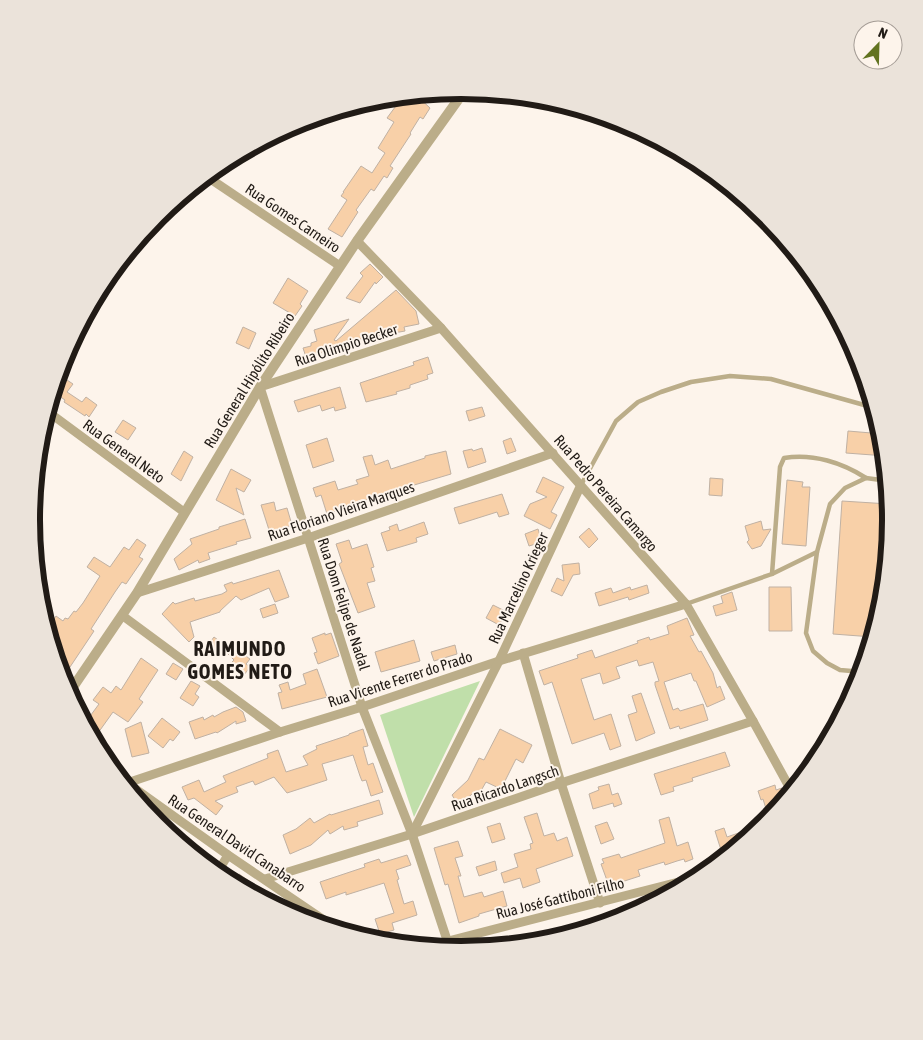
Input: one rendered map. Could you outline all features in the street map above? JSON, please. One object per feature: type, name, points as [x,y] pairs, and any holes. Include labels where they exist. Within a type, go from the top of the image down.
[{"type":"street","name":"Rua General Hipólito Ribeiro","points":[[74,685],[138,593],[184,512],[260,387],[357,241],[459,99]]},
{"type":"street","name":"Rua Gomes Carneiro","points":[[213,180],[340,266]]},
{"type":"street","name":"Rua Pedro Pereira Camargo","points":[[357,241],[440,328],[686,604],[789,786]]},
{"type":"street","name":"Rua Olimpio Becker","points":[[260,387],[440,328]]},
{"type":"street","name":"Rua Dom Felipe de Nadal","points":[[260,387],[362,707],[412,834],[447,940]]},
{"type":"street","name":"Rua General Neto","points":[[53,415],[184,512]]},
{"type":"street","name":"Rua Floriano Vieira Marques","points":[[138,593],[308,538],[553,453]]},
{"type":"street","name":"Rua Marcelino Krieger","points":[[412,834],[499,661],[580,486]]},
{"type":"street","name":"Rua Vicente Ferrer do Prado","points":[[130,780],[362,707],[523,653],[686,604]]},
{"type":"street","points":[[123,616],[280,732]]},
{"type":"street","points":[[523,653],[561,783],[600,903]]},
{"type":"street","name":"Rua Ricardo Langsch","points":[[265,879],[412,834],[561,783],[753,721]]},
{"type":"street","name":"Rua General David Canabarro","points":[[144,797],[319,916]]},
{"type":"street","points":[[222,866],[228,856]]},
{"type":"street","name":"Rua José Gattiboni Filho","points":[[443,941],[675,883]]},
{"type":"lane","points":[[580,486],[616,421],[638,402],[691,382],[730,376],[771,379],[867,406]]},
{"type":"lane","points":[[772,574],[780,467],[784,458],[798,456],[833,462],[850,468],[866,478],[881,480]]},
{"type":"lane","points":[[855,671],[840,670],[827,664],[813,651],[806,633],[817,552],[830,504],[845,488],[866,478]]},
{"type":"lane","points":[[686,604],[772,574],[817,552]]},
{"type":"green space","points":[[480,681],[414,817],[380,715]]},
{"type":"building","points":[[422,100],[430,108],[423,119],[420,117],[410,133],[390,166],[393,168],[387,178],[384,176],[374,191],[371,189],[356,210],[358,212],[342,237],[328,229],[347,200],[341,196],[343,192],[361,166],[372,173],[385,153],[378,148],[394,122],[387,118],[398,104]]},
{"type":"building","points":[[370,264],[383,277],[376,284],[375,282],[360,303],[346,298],[363,276],[360,273]]},
{"type":"building","points":[[288,278],[308,291],[300,304],[302,306],[295,316],[273,303]]},
{"type":"building","points":[[396,290],[416,311],[419,324],[404,327],[405,331],[377,336],[377,334],[352,342],[353,344],[306,357],[303,348],[311,346],[311,343],[317,341],[314,330],[349,319],[334,340],[336,341]]},
{"type":"building","points":[[243,327],[256,333],[249,349],[236,343]]},
{"type":"building","points":[[428,357],[433,373],[427,375],[428,379],[410,385],[410,388],[396,392],[397,394],[366,402],[360,383],[414,365],[413,362]]},
{"type":"building","points":[[65,378],[73,384],[67,392],[82,402],[86,397],[97,405],[89,417],[64,402],[65,400],[59,396]]},
{"type":"building","points":[[340,387],[346,408],[335,411],[334,407],[322,411],[320,405],[298,412],[294,401]]},
{"type":"building","points":[[482,407],[485,416],[469,421],[466,411]]},
{"type":"building","points":[[123,420],[136,428],[128,440],[115,432]]},
{"type":"building","points":[[848,431],[874,433],[878,455],[846,453]]},
{"type":"building","points":[[327,438],[334,461],[313,468],[306,445]]},
{"type":"building","points":[[511,438],[516,451],[507,454],[503,441]]},
{"type":"building","points":[[482,448],[486,462],[468,468],[463,451],[472,449],[473,451]]},
{"type":"building","points":[[184,451],[193,457],[181,481],[171,474]]},
{"type":"building","points":[[446,451],[451,474],[384,494],[385,498],[377,501],[376,497],[327,514],[321,495],[316,497],[313,488],[335,481],[338,490],[358,484],[356,480],[369,476],[363,457],[372,455],[375,465],[388,460],[391,469],[425,458],[425,456]]},
{"type":"building","points":[[231,469],[251,480],[244,492],[236,488],[244,515],[216,500]]},
{"type":"building","points":[[543,477],[564,487],[551,512],[557,515],[550,529],[524,516],[530,504],[547,497],[536,492]]},
{"type":"building","points":[[710,478],[723,479],[722,496],[709,495]]},
{"type":"building","points":[[787,480],[803,482],[802,487],[810,487],[806,546],[782,544]]},
{"type":"building","points":[[502,494],[509,514],[499,517],[497,512],[459,524],[454,508]]},
{"type":"building","points":[[842,501],[882,504],[882,548],[879,575],[867,637],[833,634]]},
{"type":"building","points":[[274,502],[276,511],[287,508],[292,525],[270,533],[261,505]]},
{"type":"building","points":[[245,519],[251,538],[208,553],[210,559],[199,563],[198,560],[179,570],[174,559],[192,544],[190,539]]},
{"type":"building","points":[[761,521],[763,530],[771,529],[761,546],[752,549],[747,542],[749,540],[745,526]]},
{"type":"building","points":[[424,522],[428,534],[416,538],[417,542],[387,551],[381,533],[390,530],[389,527],[397,524],[399,531]]},
{"type":"building","points":[[589,528],[598,539],[589,548],[579,537]]},
{"type":"building","points":[[538,529],[542,542],[529,546],[525,534]]},
{"type":"building","points":[[137,539],[146,545],[139,557],[143,559],[126,584],[122,582],[115,592],[91,629],[94,631],[68,670],[52,622],[56,616],[63,621],[65,618],[68,619],[83,603],[100,576],[87,567],[94,557],[110,567],[124,547],[129,550]]},
{"type":"building","points":[[349,540],[352,549],[367,544],[374,567],[371,568],[375,581],[367,583],[375,607],[358,613],[339,564],[342,562],[336,544]]},
{"type":"building","points":[[579,563],[580,574],[573,575],[562,596],[551,591],[557,578],[564,581],[562,565]]},
{"type":"building","points":[[279,570],[289,597],[275,602],[269,588],[241,600],[236,596],[220,612],[190,622],[194,637],[189,642],[162,614],[173,602],[175,604],[194,598],[195,601],[222,594],[227,591],[224,585]]},
{"type":"building","points":[[647,585],[649,593],[629,600],[628,597],[599,606],[595,593],[611,588],[613,593],[630,587],[631,590]]},
{"type":"building","points":[[769,587],[791,587],[792,631],[769,631]]},
{"type":"building","points":[[732,592],[737,610],[716,616],[713,606],[723,603],[721,596]]},
{"type":"building","points":[[275,604],[278,613],[263,618],[260,609]]},
{"type":"building","points":[[493,605],[507,612],[499,625],[486,618]]},
{"type":"building","points":[[687,618],[694,635],[690,636],[699,652],[701,651],[713,673],[717,688],[720,686],[725,699],[707,707],[691,673],[664,682],[673,710],[678,708],[680,711],[703,704],[708,720],[680,729],[679,726],[670,729],[655,685],[655,682],[659,681],[653,662],[639,666],[637,660],[616,667],[620,678],[603,684],[600,673],[581,679],[594,720],[611,714],[621,746],[610,750],[604,733],[572,744],[552,682],[544,685],[539,671],[578,658],[577,655],[592,650],[595,658],[638,643],[637,641],[649,637],[650,640],[669,634],[667,626]]},
{"type":"building","points":[[325,633],[325,635],[331,633],[339,656],[318,664],[314,653],[317,652],[312,638]]},
{"type":"building","points":[[214,637],[222,643],[213,655],[205,649]]},
{"type":"building","points":[[414,640],[420,661],[381,672],[375,652]]},
{"type":"building","points":[[455,645],[457,654],[434,661],[431,652]]},
{"type":"building","points":[[239,651],[250,659],[246,664],[250,667],[244,675],[230,664],[234,660],[228,654]]},
{"type":"building","points":[[141,658],[158,670],[139,699],[143,702],[128,722],[113,712],[98,733],[89,718],[99,704],[93,700],[103,687],[111,693],[116,686],[121,690]]},
{"type":"building","points":[[173,663],[183,669],[176,680],[166,674]]},
{"type":"building","points":[[317,669],[327,697],[282,709],[278,693],[282,692],[279,685],[288,682],[290,690],[306,684],[303,674]]},
{"type":"building","points":[[191,681],[200,686],[195,694],[199,697],[193,706],[180,698]]},
{"type":"building","points":[[641,693],[655,733],[636,741],[628,715],[637,712],[632,696]]},
{"type":"building","points":[[236,707],[243,712],[246,721],[236,724],[236,721],[217,733],[195,739],[189,722],[203,717],[204,720],[213,715],[214,717]]},
{"type":"building","points":[[162,718],[180,732],[173,741],[170,739],[163,748],[148,736]]},
{"type":"building","points":[[141,722],[149,753],[132,757],[125,729]]},
{"type":"building","points":[[363,729],[368,746],[363,747],[368,765],[373,763],[383,792],[371,796],[366,780],[362,781],[353,755],[322,764],[327,780],[287,793],[274,777],[255,785],[253,781],[236,787],[238,792],[215,801],[223,806],[216,815],[194,798],[188,800],[182,787],[199,780],[204,792],[226,782],[223,776],[268,758],[267,754],[278,750],[286,772],[308,765],[303,756],[317,749],[316,746]]},
{"type":"building","points":[[500,729],[532,745],[523,763],[516,759],[501,789],[486,782],[478,796],[473,793],[459,806],[452,795],[468,780],[479,758],[484,760]]},
{"type":"building","points":[[725,752],[730,766],[692,778],[693,781],[673,787],[674,791],[661,795],[654,774]]},
{"type":"building","points":[[609,784],[612,795],[618,793],[622,804],[614,807],[613,803],[593,809],[589,794],[599,790],[598,787]]},
{"type":"building","points":[[775,785],[776,790],[782,788],[783,792],[767,811],[758,791]]},
{"type":"building","points":[[379,800],[383,814],[357,822],[358,826],[344,830],[343,826],[330,834],[328,830],[311,845],[290,854],[283,835],[296,829],[310,818],[314,823],[330,814]]},
{"type":"building","points":[[537,813],[544,836],[554,833],[557,841],[567,837],[573,856],[536,869],[540,882],[523,888],[520,878],[504,883],[501,873],[518,867],[514,854],[531,849],[530,844],[533,843],[524,817]]},
{"type":"building","points":[[669,817],[677,846],[688,842],[693,859],[685,862],[684,859],[665,865],[664,862],[638,870],[640,876],[609,886],[601,864],[604,863],[602,859],[619,854],[621,858],[665,843],[659,820]]},
{"type":"building","points":[[607,822],[614,839],[601,844],[595,826]]},
{"type":"building","points":[[500,823],[505,839],[492,843],[487,827]]},
{"type":"building","points":[[724,828],[727,837],[747,830],[721,850],[715,831]]},
{"type":"building","points":[[458,841],[463,856],[455,858],[461,876],[458,876],[464,897],[482,892],[484,897],[503,891],[507,906],[479,914],[479,916],[459,923],[448,884],[445,885],[434,848]]},
{"type":"building","points":[[407,855],[411,865],[396,870],[399,879],[397,880],[404,904],[413,901],[417,915],[392,923],[394,930],[382,934],[380,933],[375,919],[394,913],[384,883],[326,899],[320,882],[365,867],[364,864],[379,859],[381,863]]},
{"type":"building","points":[[495,861],[497,870],[479,876],[476,867]]},
{"type":"building","points":[[239,874],[262,890],[251,885],[237,876]]},
{"type":"district","name":"RAIMUNDO GOMES NETO","points":[[240,660]]}]
